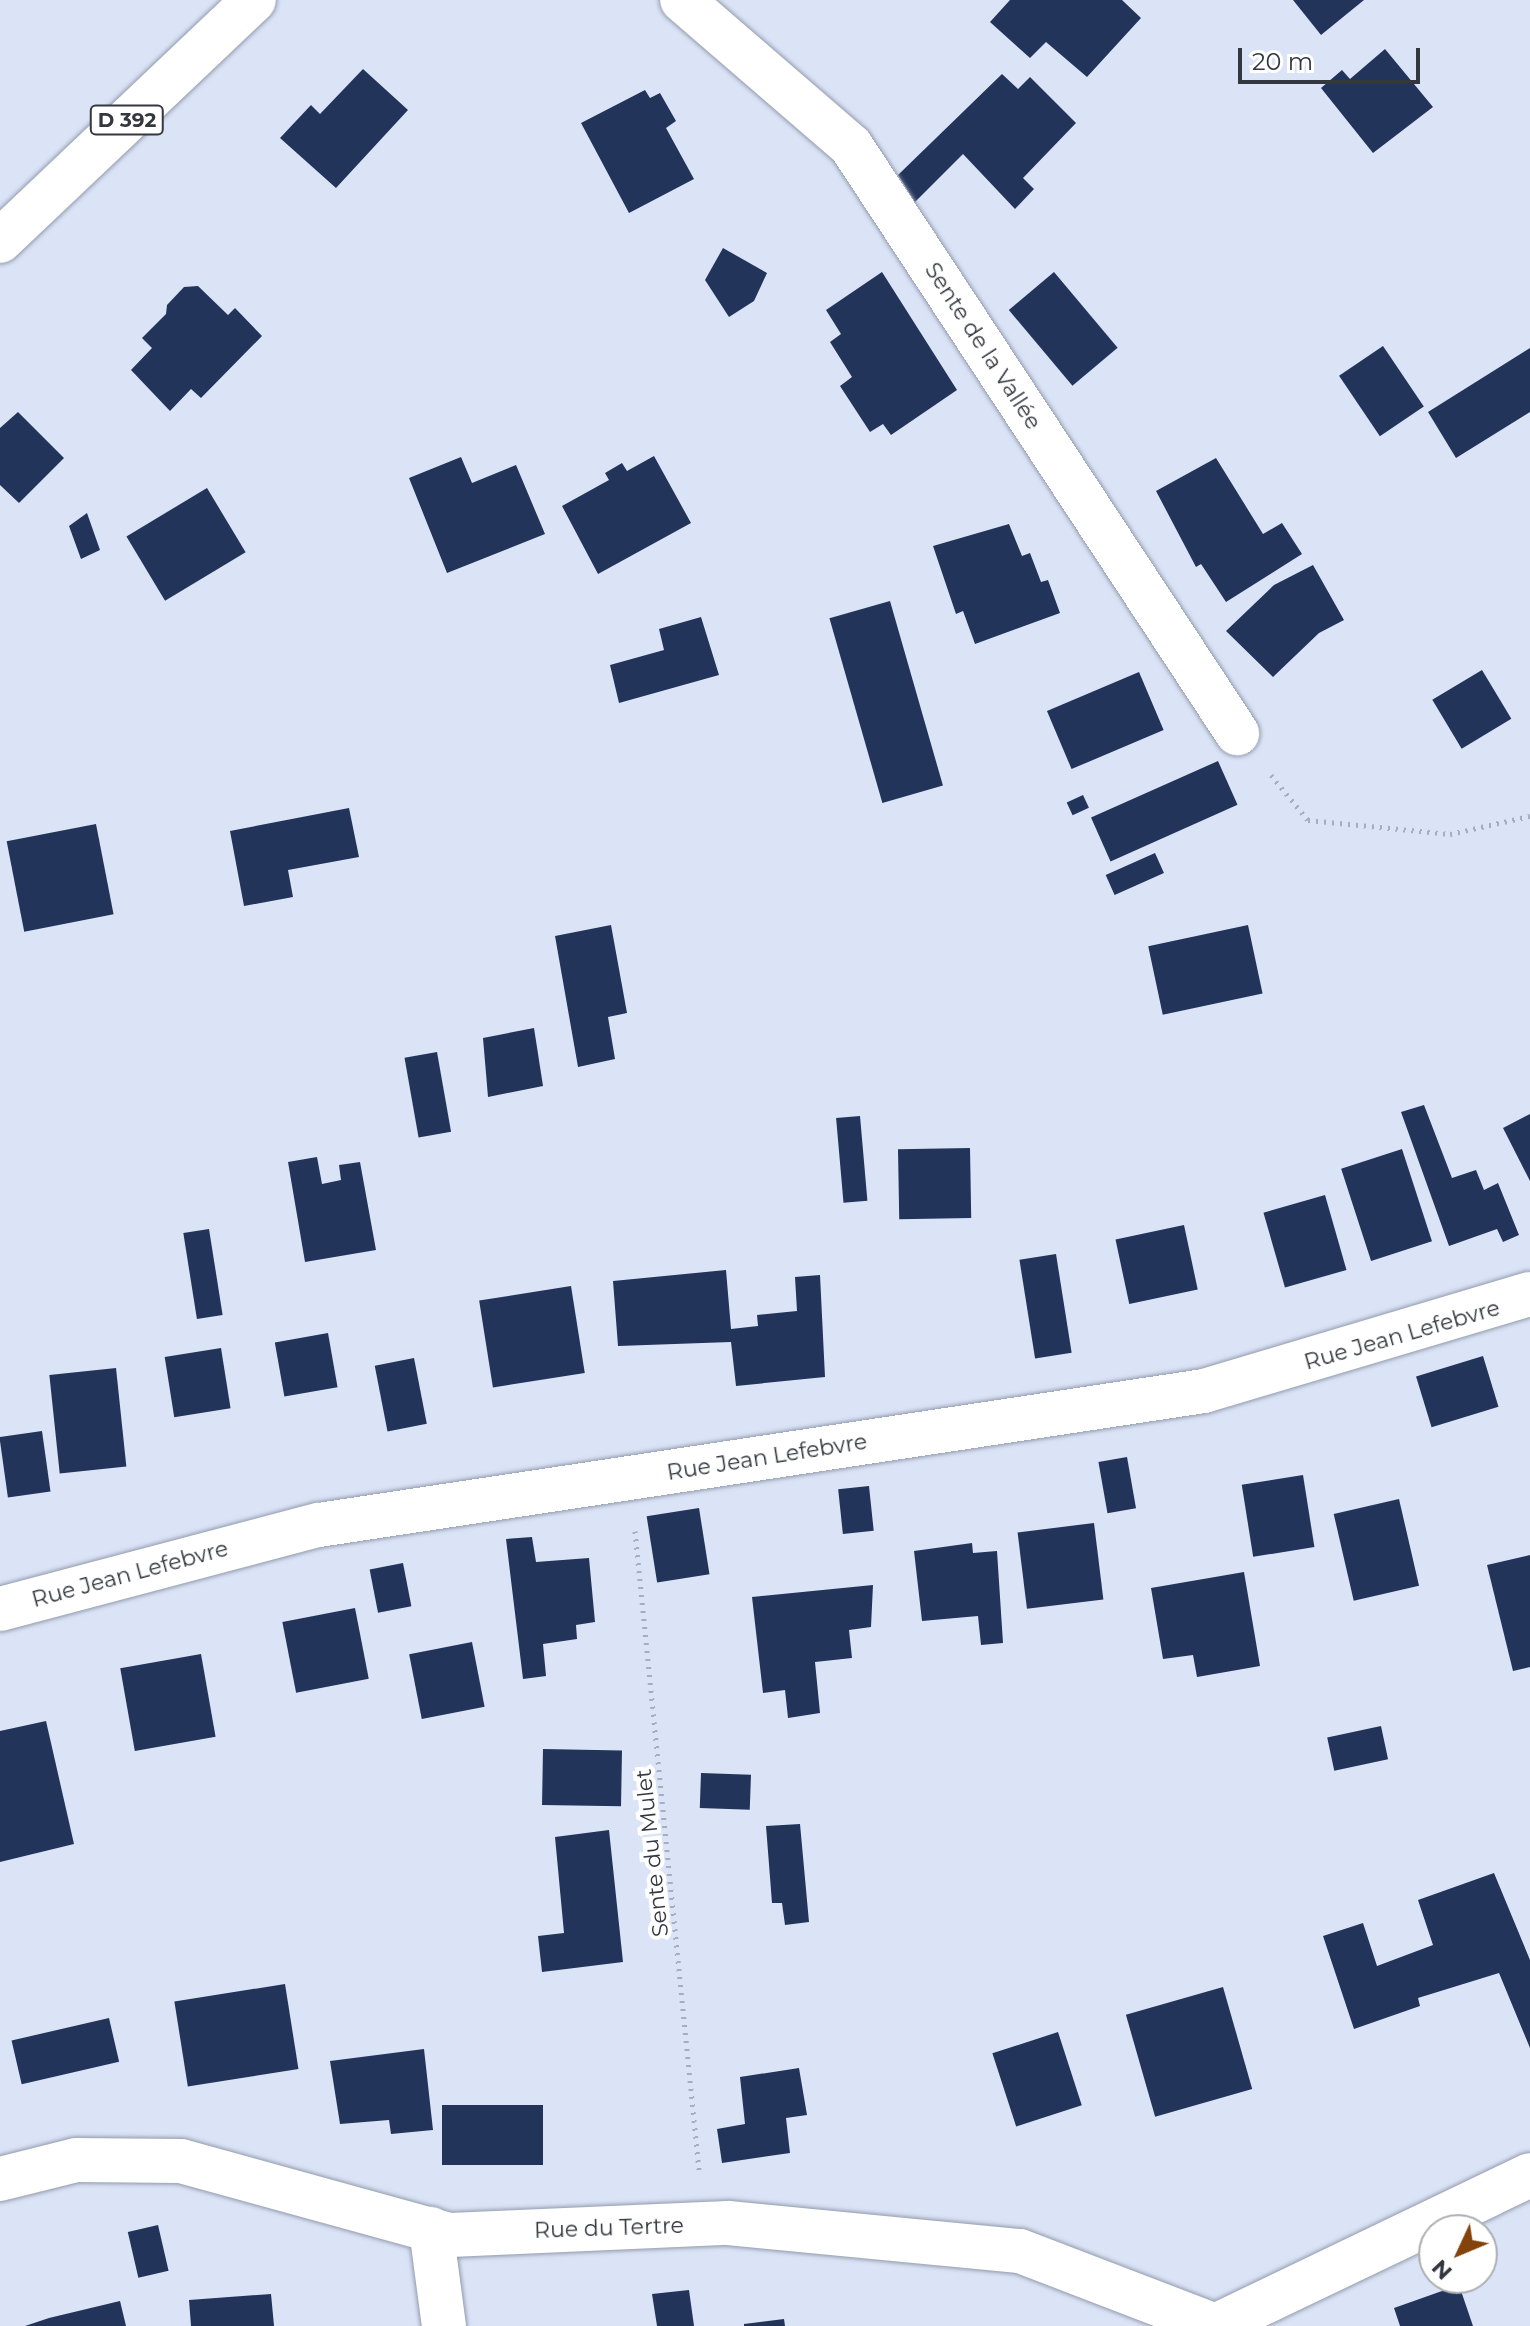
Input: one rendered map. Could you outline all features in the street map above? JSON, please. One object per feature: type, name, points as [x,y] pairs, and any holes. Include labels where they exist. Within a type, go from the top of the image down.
[{"type":"street","name":"D 392","points":[[0,241],[254,0]]},
{"type":"street","name":"Sente de la Vallée","points":[[682,0],[851,146],[1237,733]]},
{"type":"street","name":"Rue Jean Lefebvre","points":[[0,1609],[319,1525],[1204,1391],[1530,1294]]},
{"type":"street","name":"Rue du Tertre","points":[[0,2179],[76,2160],[181,2161],[450,2235],[702,2224],[1020,2251],[1215,2326]]},
{"type":"street","points":[[1215,2326],[1530,2175]]},
{"type":"street","points":[[431,2229],[444,2326]]},
{"type":"path","points":[[1237,733],[1308,820],[1450,834],[1530,816]]},
{"type":"path","name":"Sente du Mulet","points":[[628,1478],[702,2224]]},
{"type":"building","points":[[1010,0],[1122,0],[1141,18],[1087,77],[1046,42],[1030,58],[990,22]]},
{"type":"building","points":[[1293,0],[1364,0],[1321,35]]},
{"type":"building","points":[[1385,49],[1433,107],[1373,153],[1321,88],[1342,70],[1350,79]]},
{"type":"building","points":[[363,69],[408,110],[336,188],[280,138],[311,105],[320,114]]},
{"type":"building","points":[[1002,74],[1018,89],[1030,77],[1076,123],[1023,178],[1034,189],[1015,209],[963,154],[915,202],[898,175]]},
{"type":"building","points":[[645,90],[650,98],[660,93],[676,121],[666,128],[694,179],[629,213],[581,123]]},
{"type":"building","points":[[723,248],[767,273],[754,301],[729,317],[705,280]]},
{"type":"building","points":[[882,272],[957,390],[891,435],[883,424],[870,432],[840,386],[852,377],[830,342],[841,334],[826,310]]},
{"type":"building","points":[[1054,272],[1118,348],[1072,386],[1009,310]]},
{"type":"building","points":[[198,286],[228,315],[235,308],[262,336],[201,398],[191,389],[170,411],[131,370],[152,348],[142,338],[166,314],[167,305],[184,287]]},
{"type":"building","points":[[1383,346],[1424,407],[1380,436],[1339,376]]},
{"type":"building","points":[[1530,348],[1530,412],[1456,458],[1428,412]]},
{"type":"building","points":[[18,412],[64,458],[19,503],[0,485],[0,428]]},
{"type":"building","points":[[654,456],[691,523],[598,574],[562,506],[609,480],[605,473],[622,463],[627,471]]},
{"type":"building","points":[[461,457],[472,483],[516,465],[545,534],[447,573],[409,478]]},
{"type":"building","points":[[1216,458],[1263,534],[1282,523],[1302,554],[1226,602],[1201,564],[1196,567],[1156,491]]},
{"type":"building","points":[[207,488],[246,552],[165,601],[126,536]]},
{"type":"building","points":[[87,513],[100,550],[81,559],[69,526]]},
{"type":"building","points":[[1009,524],[1022,556],[1030,553],[1041,582],[1048,580],[1060,613],[975,644],[963,611],[956,614],[933,546]]},
{"type":"building","points":[[1313,565],[1344,620],[1319,633],[1273,677],[1226,631],[1274,585]]},
{"type":"building","points":[[890,601],[943,786],[882,803],[829,618]]},
{"type":"building","points":[[701,617],[719,675],[619,703],[610,665],[664,650],[659,629]]},
{"type":"building","points":[[1482,670],[1511,719],[1462,749],[1432,700]]},
{"type":"building","points":[[1139,672],[1164,730],[1072,769],[1047,711]]},
{"type":"building","points":[[1218,761],[1238,805],[1111,861],[1091,818]]},
{"type":"building","points":[[1083,795],[1089,808],[1073,815],[1067,803]]},
{"type":"building","points":[[349,808],[359,857],[288,870],[293,897],[244,906],[230,831]]},
{"type":"building","points":[[96,824],[114,914],[24,932],[7,841]]},
{"type":"building","points":[[1155,853],[1164,873],[1115,895],[1106,875]]},
{"type":"building","points":[[611,925],[627,1013],[608,1017],[615,1059],[578,1067],[555,936]]},
{"type":"building","points":[[1248,925],[1263,993],[1163,1015],[1148,946]]},
{"type":"building","points":[[534,1028],[543,1086],[488,1097],[483,1038]]},
{"type":"building","points":[[437,1052],[451,1132],[419,1137],[405,1058]]},
{"type":"building","points":[[1424,1105],[1452,1178],[1476,1170],[1484,1190],[1498,1183],[1519,1235],[1503,1242],[1497,1229],[1449,1246],[1401,1112]]},
{"type":"building","points":[[1530,1114],[1530,1181],[1503,1128]]},
{"type":"building","points":[[860,1116],[867,1201],[843,1203],[836,1118]]},
{"type":"building","points":[[970,1148],[971,1218],[899,1219],[898,1149]]},
{"type":"building","points":[[1402,1149],[1432,1241],[1371,1261],[1341,1169]]},
{"type":"building","points":[[317,1157],[322,1184],[341,1180],[339,1165],[360,1162],[376,1250],[305,1262],[288,1162]]},
{"type":"building","points":[[1325,1195],[1346,1270],[1285,1288],[1263,1213]]},
{"type":"building","points":[[1184,1225],[1198,1290],[1129,1304],[1116,1240]]},
{"type":"building","points":[[209,1229],[223,1315],[197,1319],[183,1233]]},
{"type":"building","points":[[1056,1254],[1072,1353],[1035,1359],[1019,1260]]},
{"type":"building","points":[[726,1270],[731,1329],[758,1326],[757,1315],[797,1311],[795,1277],[820,1275],[825,1377],[736,1386],[731,1342],[618,1346],[613,1281]]},
{"type":"building","points":[[571,1286],[585,1373],[493,1387],[479,1301]]},
{"type":"building","points":[[328,1333],[338,1387],[284,1397],[275,1342]]},
{"type":"building","points":[[221,1348],[231,1408],[174,1417],[165,1357]]},
{"type":"building","points":[[1483,1356],[1498,1407],[1432,1427],[1416,1376]]},
{"type":"building","points":[[414,1358],[427,1424],[388,1431],[375,1366]]},
{"type":"building","points":[[116,1368],[126,1466],[60,1473],[49,1375]]},
{"type":"building","points":[[42,1431],[50,1491],[8,1497],[0,1437]]},
{"type":"building","points":[[1127,1457],[1136,1508],[1107,1513],[1098,1462]]},
{"type":"building","points":[[1303,1475],[1314,1547],[1253,1557],[1242,1485]]},
{"type":"building","points":[[869,1486],[874,1531],[843,1534],[838,1489]]},
{"type":"building","points":[[1399,1499],[1419,1586],[1354,1601],[1334,1514]]},
{"type":"building","points":[[699,1508],[709,1574],[657,1582],[647,1516]]},
{"type":"building","points":[[1094,1523],[1103,1599],[1027,1609],[1018,1532]]},
{"type":"building","points":[[532,1537],[536,1562],[589,1558],[595,1622],[576,1625],[577,1639],[543,1644],[546,1676],[523,1679],[506,1539]]},
{"type":"building","points":[[972,1543],[973,1553],[997,1551],[1003,1643],[981,1645],[978,1616],[922,1621],[914,1551]]},
{"type":"building","points":[[1530,1555],[1530,1667],[1513,1671],[1487,1565]]},
{"type":"building","points":[[403,1563],[411,1606],[378,1613],[370,1569]]},
{"type":"building","points":[[1244,1572],[1260,1666],[1197,1677],[1193,1655],[1163,1659],[1151,1588]]},
{"type":"building","points":[[873,1585],[871,1627],[849,1630],[852,1658],[815,1662],[820,1713],[788,1718],[785,1690],[763,1693],[752,1597]]},
{"type":"building","points":[[355,1608],[369,1679],[296,1693],[282,1622]]},
{"type":"building","points":[[472,1642],[485,1707],[422,1719],[409,1654]]},
{"type":"building","points":[[201,1654],[216,1737],[135,1751],[120,1668]]},
{"type":"building","points":[[46,1721],[74,1844],[0,1862],[0,1731]]},
{"type":"building","points":[[1381,1726],[1388,1759],[1334,1771],[1327,1737]]},
{"type":"building","points":[[543,1749],[622,1750],[621,1806],[542,1805]]},
{"type":"building","points":[[701,1773],[751,1775],[750,1810],[700,1808]]},
{"type":"building","points":[[800,1824],[809,1922],[785,1925],[782,1903],[772,1903],[766,1826]]},
{"type":"building","points":[[609,1830],[623,1962],[542,1972],[538,1936],[564,1933],[555,1837]]},
{"type":"building","points":[[1494,1873],[1530,1960],[1530,2048],[1499,1973],[1418,1998],[1420,2006],[1354,2029],[1323,1936],[1363,1923],[1377,1966],[1433,1945],[1418,1900]]},
{"type":"building","points":[[285,1984],[298,2069],[188,2086],[174,2002]]},
{"type":"building","points":[[1223,1987],[1252,2089],[1155,2117],[1126,2015]]},
{"type":"building","points":[[109,2018],[119,2062],[22,2084],[12,2040]]},
{"type":"building","points":[[1058,2032],[1082,2105],[1016,2127],[992,2053]]},
{"type":"building","points":[[424,2049],[433,2130],[391,2134],[389,2120],[340,2124],[330,2061]]},
{"type":"building","points":[[799,2068],[807,2115],[786,2118],[790,2153],[722,2163],[717,2129],[745,2124],[740,2077]]},
{"type":"building","points":[[442,2105],[543,2105],[543,2165],[442,2165]]},
{"type":"building","points":[[158,2225],[169,2271],[138,2278],[128,2232]]},
{"type":"building","points":[[689,2290],[694,2326],[657,2326],[652,2294]]},
{"type":"building","points":[[271,2294],[274,2326],[191,2326],[189,2300]]},
{"type":"building","points":[[1434,2294],[1462,2294],[1473,2326],[1400,2326],[1394,2308]]},
{"type":"building","points":[[120,2301],[126,2326],[25,2326],[49,2318]]},
{"type":"building","points":[[784,2319],[785,2326],[744,2326],[744,2324]]}]
